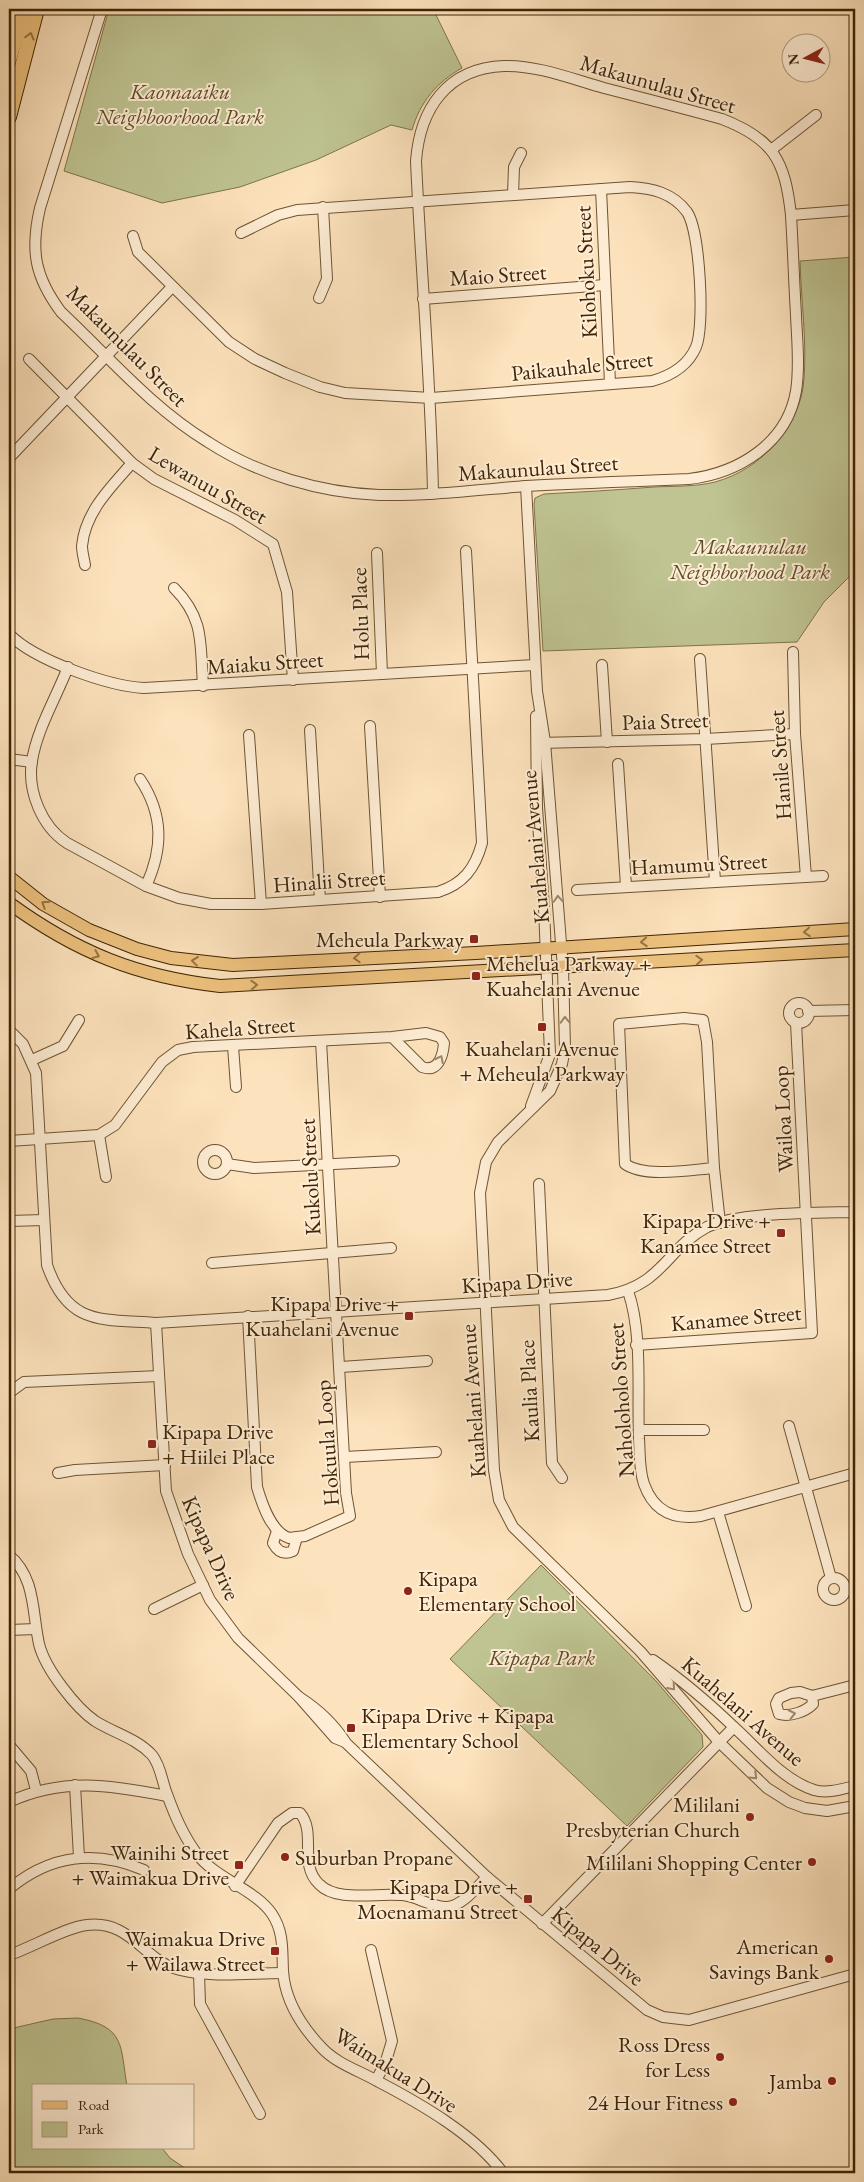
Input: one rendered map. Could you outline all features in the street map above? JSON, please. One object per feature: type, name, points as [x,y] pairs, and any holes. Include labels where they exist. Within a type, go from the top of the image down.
[{"type":"highway","points":[[9,60],[24,9]]},
{"type":"highway","points":[[9,117],[37,9]]},
{"type":"main road","points":[[9,877],[43,904],[90,930],[137,949],[171,958],[233,964],[271,964],[546,949],[855,930]]},
{"type":"main road","points":[[9,903],[29,918],[89,953],[133,970],[190,983],[229,986],[855,950]]},
{"type":"street","name":"Makaunulau Street","points":[[102,9],[40,208],[34,239],[39,275],[61,312],[107,355],[141,391],[184,427],[209,444],[270,473],[314,486],[379,495],[433,494],[526,486],[709,476],[742,464],[771,440],[790,410],[796,392],[798,366],[791,215],[784,175],[771,150],[746,128],[722,119],[547,72],[522,67],[487,68],[472,73],[451,84],[434,102],[423,120],[418,140],[418,201],[431,398],[433,494]]},
{"type":"street","points":[[771,150],[816,115]]},
{"type":"street","points":[[513,195],[514,167],[521,153]]},
{"type":"street","name":"Paikauhale Street","points":[[133,236],[138,252],[229,342],[255,359],[285,373],[320,387],[345,393],[431,398],[652,381],[662,378],[683,365],[697,345],[700,322],[698,248],[694,223],[686,210],[661,192],[630,187],[322,207],[297,210],[278,215],[241,233]]},
{"type":"street","name":"Kilohoku Street","points":[[600,189],[610,384]]},
{"type":"street","points":[[319,298],[327,279],[322,207]]},
{"type":"street","points":[[791,215],[855,210]]},
{"type":"street","name":"Maio Street","points":[[423,299],[605,285]]},
{"type":"street","points":[[9,458],[172,287]]},
{"type":"street","name":"Lewanuu Street","points":[[29,359],[132,463],[154,479],[236,520],[273,544],[287,592],[294,680]]},
{"type":"street","points":[[85,565],[82,546],[91,517],[104,494],[132,463]]},
{"type":"street","name":"Kuahelani Avenue","points":[[526,486],[535,665],[562,948],[565,1027],[562,1064],[550,1091],[498,1142],[486,1162],[482,1178],[480,1193],[485,1303],[494,1470],[499,1500],[513,1527],[640,1651],[719,1742],[767,1788],[789,1802],[820,1811],[855,1806]]},
{"type":"street","name":"Hinalii Street","points":[[68,667],[42,726],[32,762],[36,801],[42,818],[57,837],[146,886],[194,901],[226,905],[261,904],[438,892],[449,888],[469,874],[477,862],[482,843],[466,551]]},
{"type":"street","name":"Holu Place","points":[[376,553],[382,674]]},
{"type":"street","points":[[174,588],[187,602],[195,616],[199,632],[202,686]]},
{"type":"street","name":"Maiaku Street","points":[[9,634],[15,640],[38,654],[110,684],[126,687],[202,686],[535,665]]},
{"type":"street","name":"Hanile Street","points":[[793,652],[795,734],[806,877]]},
{"type":"street","points":[[700,659],[715,881]]},
{"type":"street","points":[[602,665],[607,742]]},
{"type":"street","points":[[370,726],[380,897]]},
{"type":"street","points":[[310,730],[320,900]]},
{"type":"street","name":"Paia Street","points":[[541,742],[705,739],[795,734]]},
{"type":"street","points":[[249,735],[261,904]]},
{"type":"street","name":"Kuahelani Avenue","points":[[530,1109],[550,1054],[546,949],[537,808],[541,742]]},
{"type":"street","points":[[9,759],[32,762]]},
{"type":"street","points":[[618,764],[626,886]]},
{"type":"street","points":[[140,779],[151,796],[159,838],[152,873],[146,886]]},
{"type":"street","name":"Hamumu Street","points":[[577,890],[823,876]]},
{"type":"street","name":"Wailoa Loop","points":[[806,1214],[796,1022],[790,1017],[791,1007],[800,1004],[808,1011],[855,1010]]},
{"type":"street","points":[[796,1022],[806,1019],[808,1011]]},
{"type":"street","points":[[714,1168],[641,1172],[625,1164],[619,1024],[684,1018],[703,1020],[707,1042],[714,1168],[720,1223]]},
{"type":"street","points":[[32,1060],[62,1046],[79,1020]]},
{"type":"street","name":"Kipapa Drive","points":[[9,1030],[23,1044],[32,1060],[36,1073],[47,1265],[58,1291],[74,1309],[88,1316],[104,1320],[156,1323],[336,1310],[608,1295],[628,1291],[654,1276],[690,1239],[708,1227],[737,1219],[855,1212]]},
{"type":"street","name":"Kahela Street","points":[[99,1135],[115,1125],[170,1055],[193,1047],[392,1037],[426,1033],[440,1037],[444,1043],[444,1051],[438,1064],[434,1068],[429,1069],[422,1067],[392,1037]]},
{"type":"street","name":"Kukolu Street","points":[[320,1041],[329,1163],[336,1310]]},
{"type":"street","points":[[233,1046],[236,1087]]},
{"type":"street","points":[[9,1141],[39,1141],[99,1135],[106,1177]]},
{"type":"street","points":[[227,1164],[254,1168],[394,1161]]},
{"type":"street","name":"Kaulia Place","points":[[539,1184],[552,1463],[562,1478]]},
{"type":"street","name":"Kanamee Street","points":[[636,1345],[812,1333],[806,1214]]},
{"type":"street","points":[[9,1221],[44,1220]]},
{"type":"street","points":[[212,1262],[392,1248]]},
{"type":"street","name":"Naholoholo Street","points":[[628,1291],[633,1306],[636,1345],[641,1470],[644,1484],[653,1501],[667,1513],[678,1518],[695,1517],[855,1473]]},
{"type":"street","name":"Hokuula Loop","points":[[248,1316],[255,1474],[260,1499],[276,1530],[274,1543],[282,1552],[288,1553],[293,1551],[297,1537],[305,1536],[350,1516],[336,1310]]},
{"type":"street","name":"Kipapa Drive","points":[[156,1323],[169,1504],[203,1585],[218,1613],[238,1638],[299,1697],[314,1707],[338,1731],[346,1743],[487,1877],[647,2010],[663,2018],[680,2021],[710,2016],[855,1974]]},
{"type":"street","points":[[341,1367],[427,1361]]},
{"type":"street","points":[[9,1394],[24,1382],[159,1376]]},
{"type":"street","points":[[789,1426],[831,1578]]},
{"type":"street","points":[[639,1430],[704,1430]]},
{"type":"street","points":[[345,1457],[436,1452]]},
{"type":"street","points":[[58,1473],[75,1470],[165,1465]]},
{"type":"street","points":[[718,1512],[746,1606]]},
{"type":"street","points":[[276,1530],[289,1538],[297,1537]]},
{"type":"street","name":"Waimakua Drive","points":[[9,1555],[18,1562],[26,1576],[32,1595],[36,1629],[46,1662],[62,1687],[83,1712],[96,1722],[138,1743],[153,1757],[167,1796],[184,1833],[198,1856],[235,1886],[262,1903],[278,1923],[282,1937],[283,1973],[289,1999],[310,2036],[342,2064],[416,2101],[486,2153],[503,2173]]},
{"type":"street","points":[[154,1609],[203,1585]]},
{"type":"street","points":[[9,1630],[36,1629]]},
{"type":"street","name":"Kuahelani Avenue","points":[[640,1651],[672,1673],[770,1761],[802,1785],[816,1790],[834,1791],[855,1786]]},
{"type":"street","points":[[812,1696],[855,1685]]},
{"type":"street","points":[[542,1924],[734,1727]]},
{"type":"street","points":[[9,1745],[31,1771],[36,1790]]},
{"type":"street","points":[[9,1802],[36,1790],[75,1784],[123,1788],[167,1796]]},
{"type":"street","points":[[75,1784],[79,1857]]},
{"type":"street","points":[[235,1886],[278,1823],[292,1813],[300,1813],[307,1825],[306,1856],[309,1870],[318,1884],[334,1893],[400,1895],[450,1907],[460,1902],[487,1877]]},
{"type":"street","points":[[9,1889],[36,1870],[52,1862],[79,1857],[117,1861],[144,1870]]},
{"type":"street","points":[[9,1956],[78,1927],[96,1925],[123,1931],[166,1965],[180,1970],[199,1973],[283,1973]]},
{"type":"street","points":[[370,1950],[392,2042],[385,2064],[376,2080]]},
{"type":"street","points":[[199,1973],[200,2004],[260,2114]]},
{"type":"green space","name":"Kaomaaiku Neighboorhood Park","points":[[109,9],[443,9],[436,15],[462,68],[437,86],[420,110],[412,130],[391,125],[316,160],[240,187],[162,203],[64,171]]},
{"type":"green space","name":"Makaunulau Neighborhood Park","points":[[855,257],[855,571],[824,602],[797,642],[543,651],[535,498],[544,494],[707,484],[732,476],[762,457],[786,430],[795,414],[801,397],[805,350],[800,261]]},
{"type":"green space","name":"Kipapa Park","points":[[541,1565],[656,1681],[702,1735],[703,1747],[627,1826],[450,1659]]},
{"type":"green space","points":[[78,2018],[94,2022],[113,2033],[121,2049],[127,2084],[32,2084],[32,2150],[164,2150],[170,2158],[192,2173],[9,2173],[9,2029],[53,2019]]},
{"type":"place","name":"Meheula Parkway","points":[[474,939]]},
{"type":"place","name":"Mehelua Parkway + Kuahelani Avenue","points":[[476,976]]},
{"type":"place","name":"Kuahelani Avenue + Meheula Parkway","points":[[542,1027]]},
{"type":"place","name":"Kipapa Drive + Kanamee Street","points":[[781,1233]]},
{"type":"place","name":"Kipapa Drive + Kuahelani Avenue","points":[[409,1316]]},
{"type":"place","name":"Kipapa Drive + Hiilei Place","points":[[152,1444]]},
{"type":"place","name":"Kipapa Elementary School","points":[[408,1591]]},
{"type":"place","name":"Kipapa Drive + Kipapa Elementary School","points":[[351,1728]]},
{"type":"place","name":"Mililani Presbyterian Church","points":[[750,1817]]},
{"type":"place","name":"Suburban Propane","points":[[285,1857]]},
{"type":"place","name":"Mililani Shopping Center","points":[[812,1862]]},
{"type":"place","name":"Wainihi Street + Waimakua Drive","points":[[239,1865]]},
{"type":"place","name":"Kipapa Drive + Moenamanu Street","points":[[528,1899]]},
{"type":"place","name":"Waimakua Drive + Wailawa Street","points":[[275,1951]]},
{"type":"place","name":"American Savings Bank","points":[[829,1959]]},
{"type":"place","name":"Ross Dress for Less","points":[[720,2057]]},
{"type":"place","name":"Jamba","points":[[832,2081]]},
{"type":"place","name":"24 Hour Fitness","points":[[733,2102]]}]
